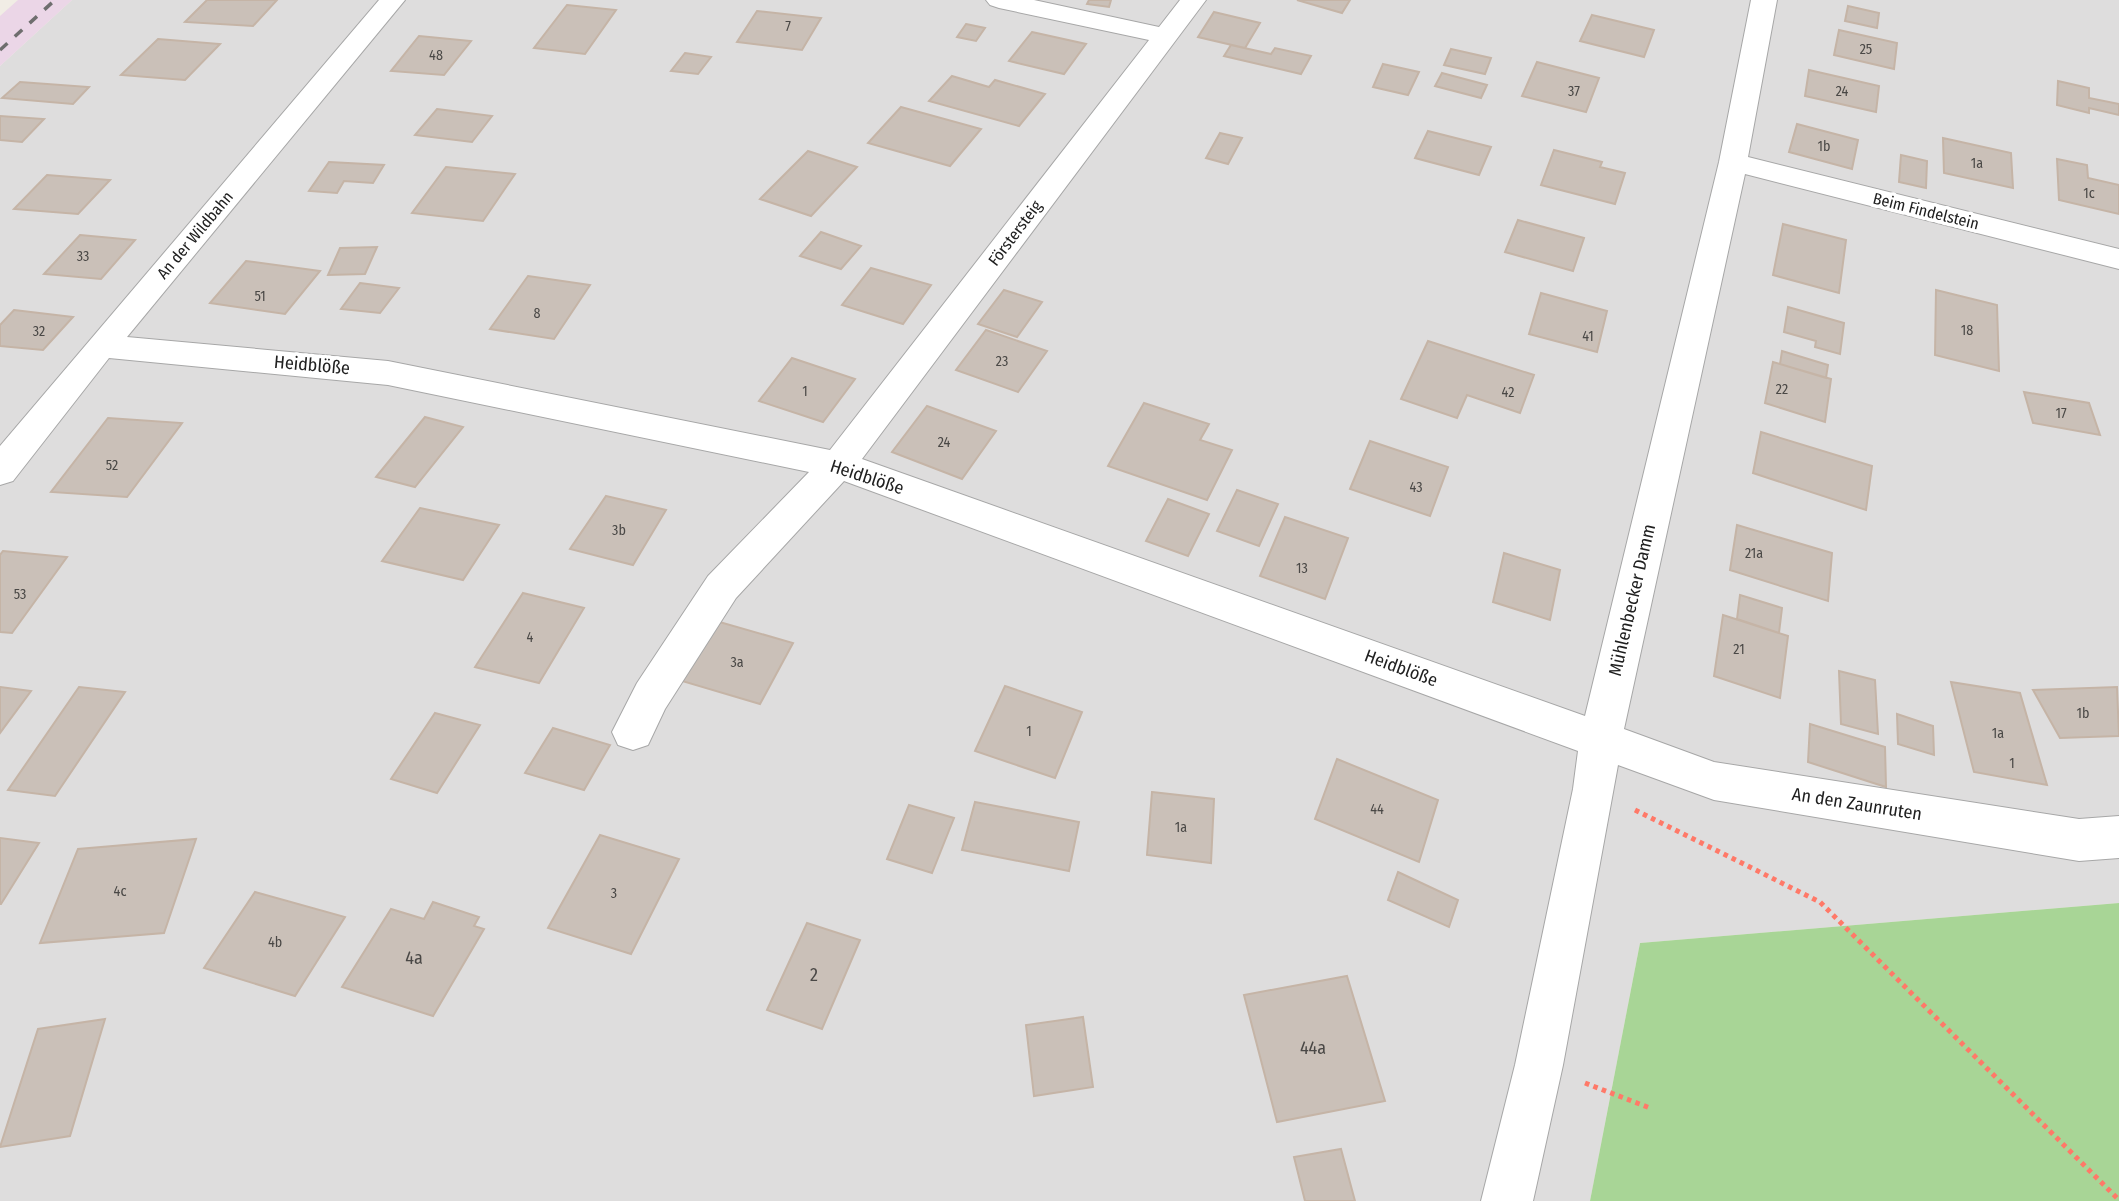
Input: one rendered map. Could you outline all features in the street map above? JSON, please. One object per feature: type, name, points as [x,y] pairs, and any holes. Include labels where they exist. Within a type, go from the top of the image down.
[{"type":"street","name":"An der Wildbahn","points":[[0,471],[101,346],[392,0]]},
{"type":"street","points":[[999,0],[1166,36]]},
{"type":"street","name":"Förstersteig","points":[[633,732],[651,696],[722,587],[838,465],[1193,0]]},
{"type":"street","name":"Mühlenbecker Damm","points":[[1507,1201],[1539,1065],[1594,789],[1600,742],[1732,162],[1764,0]]},
{"type":"street","name":"Beim Findelstein","points":[[1732,162],[2117,257]]},
{"type":"street","name":"Heidblöße","points":[[101,346],[387,373],[838,465],[1506,705],[1600,742]]},
{"type":"street","name":"An den Zaunruten","points":[[1600,742],[1714,781],[2079,840],[2119,837]]},
{"type":"path","points":[[1594,789],[1821,902],[2119,1200]]},
{"type":"path","points":[[1539,1065],[1650,1108]]},
{"type":"shaded area","points":[[18,0],[72,0],[0,66],[0,16]]},
{"type":"shaded area","points":[[72,0],[2119,0],[2119,903],[1640,943],[1590,1201],[0,1201],[0,66]]},
{"type":"green space","points":[[2119,903],[2119,1201],[1590,1201],[1640,943]]},
{"type":"building","points":[[207,0],[277,0],[253,26],[185,22]]},
{"type":"building","points":[[1089,0],[1111,0],[1109,7],[1087,4]]},
{"type":"building","points":[[1297,0],[1350,0],[1342,13]]},
{"type":"building","points":[[567,5],[616,10],[585,54],[534,48]]},
{"type":"building","points":[[1848,6],[1879,13],[1877,28],[1845,21]]},
{"type":"building","points":[[757,11],[821,18],[802,50],[737,42]]},
{"type":"building","points":[[1214,12],[1260,23],[1245,48],[1198,37]]},
{"type":"building","points":[[1592,15],[1654,30],[1644,57],[1580,41]]},
{"type":"building","points":[[966,24],[985,28],[976,41],[957,37]]},
{"type":"building","points":[[1839,30],[1897,43],[1894,69],[1834,55]]},
{"type":"building","points":[[1032,32],[1086,44],[1064,74],[1009,61]]},
{"type":"building","points":[[419,36],[471,41],[444,75],[391,71]]},
{"type":"building","points":[[158,39],[220,44],[185,80],[121,75]]},
{"type":"building","points":[[1231,45],[1271,54],[1275,48],[1311,56],[1301,74],[1224,56]]},
{"type":"building","points":[[1451,49],[1491,58],[1485,74],[1444,65]]},
{"type":"building","points":[[685,53],[711,57],[698,74],[671,71]]},
{"type":"building","points":[[1537,62],[1599,78],[1586,112],[1522,96]]},
{"type":"building","points":[[1383,64],[1419,72],[1408,95],[1373,87]]},
{"type":"building","points":[[1809,70],[1879,86],[1876,112],[1805,96]]},
{"type":"building","points":[[1442,73],[1487,85],[1481,98],[1435,86]]},
{"type":"building","points":[[952,76],[989,87],[995,80],[1045,94],[1019,126],[929,101]]},
{"type":"building","points":[[2058,81],[2089,88],[2089,98],[2119,104],[2119,115],[2089,108],[2089,113],[2057,105]]},
{"type":"building","points":[[20,82],[89,87],[73,104],[2,98]]},
{"type":"building","points":[[901,107],[981,129],[950,166],[868,143]]},
{"type":"building","points":[[437,109],[492,116],[472,142],[415,135]]},
{"type":"building","points":[[0,116],[44,119],[22,142],[0,140]]},
{"type":"building","points":[[1797,124],[1858,140],[1852,169],[1789,152]]},
{"type":"building","points":[[1428,131],[1491,147],[1479,175],[1415,158]]},
{"type":"building","points":[[1220,133],[1242,138],[1228,164],[1206,158]]},
{"type":"building","points":[[1943,138],[2011,153],[2013,188],[1944,173]]},
{"type":"building","points":[[1554,150],[1602,162],[1600,167],[1625,173],[1615,204],[1541,185]]},
{"type":"building","points":[[808,151],[857,167],[811,216],[760,199]]},
{"type":"building","points":[[1901,155],[1927,161],[1926,188],[1899,182]]},
{"type":"building","points":[[2057,159],[2087,165],[2088,178],[2119,185],[2119,214],[2059,200]]},
{"type":"building","points":[[329,162],[384,165],[373,183],[344,181],[337,193],[309,191]]},
{"type":"building","points":[[446,167],[515,174],[483,221],[412,213]]},
{"type":"building","points":[[47,175],[110,180],[78,214],[14,209]]},
{"type":"building","points":[[1518,220],[1584,238],[1573,271],[1505,252]]},
{"type":"building","points":[[1783,224],[1846,240],[1839,293],[1773,275]]},
{"type":"building","points":[[821,232],[861,246],[841,269],[800,256]]},
{"type":"building","points":[[80,235],[135,240],[101,279],[44,274]]},
{"type":"building","points":[[377,247],[365,274],[328,275],[340,248]]},
{"type":"building","points":[[246,261],[320,271],[285,314],[210,303]]},
{"type":"building","points":[[871,268],[931,285],[903,324],[842,305]]},
{"type":"building","points":[[528,276],[590,285],[554,339],[490,329]]},
{"type":"building","points":[[360,283],[399,288],[380,313],[341,309]]},
{"type":"building","points":[[1004,290],[1042,302],[1017,337],[978,324]]},
{"type":"building","points":[[1936,290],[1997,305],[1999,371],[1935,355]]},
{"type":"building","points":[[1541,293],[1607,311],[1597,352],[1529,334]]},
{"type":"building","points":[[1788,307],[1844,323],[1840,354],[1815,347],[1816,341],[1784,332]]},
{"type":"building","points":[[14,310],[73,317],[43,350],[0,346],[0,325]]},
{"type":"building","points":[[986,330],[1047,351],[1018,392],[956,370]]},
{"type":"building","points":[[1428,341],[1534,375],[1520,413],[1467,395],[1457,418],[1401,399]]},
{"type":"building","points":[[1782,351],[1828,365],[1826,378],[1780,364]]},
{"type":"building","points":[[792,358],[855,379],[823,422],[759,401]]},
{"type":"building","points":[[1773,362],[1831,379],[1825,422],[1765,403]]},
{"type":"building","points":[[2024,392],[2089,403],[2100,435],[2033,423]]},
{"type":"building","points":[[1144,403],[1209,424],[1200,440],[1232,450],[1207,500],[1108,466]]},
{"type":"building","points":[[927,406],[996,431],[962,479],[892,452]]},
{"type":"building","points":[[425,417],[463,427],[415,487],[376,477]]},
{"type":"building","points":[[108,418],[182,423],[127,497],[51,492]]},
{"type":"building","points":[[1761,432],[1872,466],[1866,510],[1753,473]]},
{"type":"building","points":[[1370,441],[1448,467],[1430,516],[1350,489]]},
{"type":"building","points":[[1237,490],[1278,504],[1259,546],[1217,531]]},
{"type":"building","points":[[606,496],[666,510],[633,565],[570,549]]},
{"type":"building","points":[[1168,499],[1209,514],[1188,556],[1146,541]]},
{"type":"building","points":[[420,508],[499,525],[463,580],[382,561]]},
{"type":"building","points":[[1285,517],[1348,538],[1325,599],[1260,576]]},
{"type":"building","points":[[1737,525],[1832,553],[1828,601],[1730,570]]},
{"type":"building","points":[[3,551],[67,557],[12,633],[0,632],[0,555]]},
{"type":"building","points":[[1504,553],[1560,570],[1550,620],[1493,602]]},
{"type":"building","points":[[523,593],[584,608],[539,683],[475,667]]},
{"type":"building","points":[[1740,595],[1782,608],[1779,633],[1737,619]]},
{"type":"building","points":[[1723,615],[1788,636],[1780,698],[1714,676]]},
{"type":"building","points":[[716,621],[793,643],[760,704],[682,681]]},
{"type":"building","points":[[1839,671],[1875,680],[1878,734],[1841,724]]},
{"type":"building","points":[[1951,682],[2020,693],[2047,785],[1974,772]]},
{"type":"building","points":[[1005,686],[1082,712],[1055,778],[975,751]]},
{"type":"building","points":[[0,687],[31,691],[0,733]]},
{"type":"building","points":[[79,687],[125,692],[55,796],[8,790]]},
{"type":"building","points":[[2117,687],[2119,736],[2060,738],[2033,690]]},
{"type":"building","points":[[435,713],[480,725],[437,793],[391,779]]},
{"type":"building","points":[[1897,714],[1933,726],[1934,755],[1898,744]]},
{"type":"building","points":[[1810,724],[1885,747],[1886,787],[1808,762]]},
{"type":"building","points":[[553,728],[610,745],[584,790],[525,773]]},
{"type":"building","points":[[1337,759],[1438,800],[1419,862],[1315,819]]},
{"type":"building","points":[[1152,792],[1214,799],[1211,863],[1147,855]]},
{"type":"building","points":[[975,802],[1079,822],[1069,871],[962,850]]},
{"type":"building","points":[[909,805],[954,818],[932,873],[887,859]]},
{"type":"building","points":[[600,835],[679,859],[631,954],[548,928]]},
{"type":"building","points":[[0,838],[39,843],[1,904],[0,904]]},
{"type":"building","points":[[196,839],[164,933],[40,943],[78,849]]},
{"type":"building","points":[[1398,872],[1458,900],[1449,927],[1388,900]]},
{"type":"building","points":[[255,892],[345,917],[295,996],[204,968]]},
{"type":"building","points":[[433,902],[479,917],[474,926],[484,929],[433,1016],[342,987],[391,909],[424,919]]},
{"type":"building","points":[[807,923],[860,940],[822,1029],[767,1010]]},
{"type":"building","points":[[1347,976],[1385,1101],[1277,1122],[1244,995]]},
{"type":"building","points":[[1083,1017],[1093,1087],[1034,1096],[1026,1025]]},
{"type":"building","points":[[105,1019],[70,1136],[0,1147],[38,1029]]},
{"type":"building","points":[[1341,1149],[1355,1201],[1305,1201],[1294,1157]]},
{"type":"railway","points":[[0,50],[55,0]]}]
